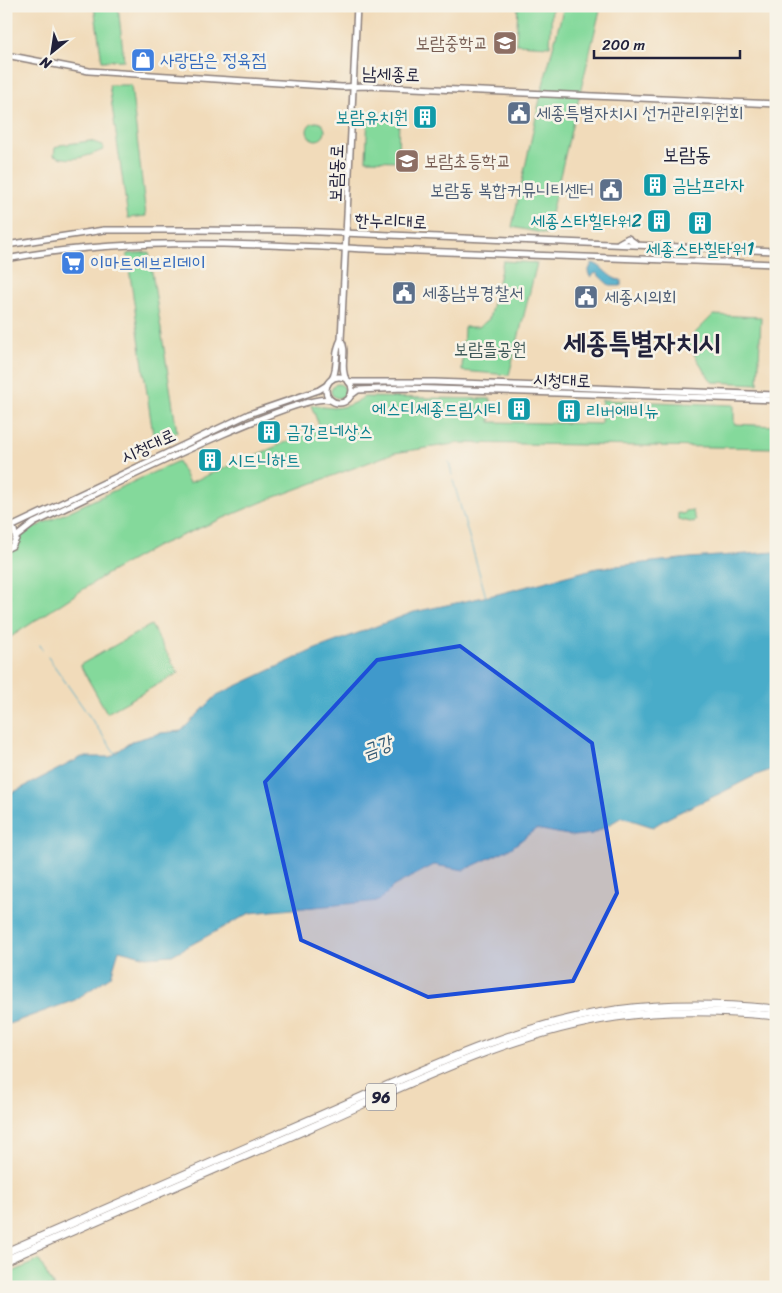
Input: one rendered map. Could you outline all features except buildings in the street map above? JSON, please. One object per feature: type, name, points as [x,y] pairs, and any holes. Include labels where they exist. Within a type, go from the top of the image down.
[{"type":"main road","name":"96","points":[[6,1252],[431,1067],[531,1029],[615,1010],[651,1006],[700,1004],[776,1009]]},
{"type":"main road","name":"96","points":[[6,1260],[450,1067],[532,1036],[589,1022],[651,1012],[699,1010],[776,1016]]},
{"type":"street","name":"보람동로","points":[[341,340],[357,6]]},
{"type":"street","name":"남세종로","points":[[6,55],[89,71],[342,87],[776,104]]},
{"type":"street","name":"한누리대로","points":[[6,244],[104,230],[295,231],[776,251]]},
{"type":"street","name":"한누리대로","points":[[6,259],[105,246],[193,244],[776,264]]},
{"type":"street","points":[[341,340],[344,344],[344,374],[352,389],[350,396],[341,403],[330,400],[326,393],[327,385],[335,374],[338,345],[341,340]]},
{"type":"street","points":[[332,379],[339,377],[348,381]]},
{"type":"street","name":"시청대로","points":[[348,381],[434,382],[776,395]]},
{"type":"street","name":"시청대로","points":[[9,526],[213,430],[268,406],[319,390],[327,385]]},
{"type":"street","name":"시청대로","points":[[350,396],[358,390],[404,388],[776,400]]},
{"type":"street","name":"시청대로","points":[[6,549],[15,543],[16,537],[34,523],[252,421],[299,403],[321,398],[330,400]]},
{"type":"street","points":[[9,526],[16,537]]},
{"type":"highlighted area","points":[[460,646],[592,743],[617,893],[573,981],[428,997],[301,940],[265,782],[377,660]]},
{"type":"green space","points":[[94,6],[118,6],[124,60],[102,61]]},
{"type":"green space","points":[[518,6],[552,6],[550,46],[516,44]]},
{"type":"green space","points":[[564,6],[601,6],[546,234],[512,227],[543,85]]},
{"type":"green space","points":[[109,85],[131,85],[146,216],[128,218]]},
{"type":"green space","points":[[368,113],[399,114],[398,161],[366,160]]},
{"type":"green space","points":[[316,122],[322,125],[325,131],[322,137],[316,140],[310,137],[307,131],[310,125]]},
{"type":"green space","points":[[90,141],[103,145],[103,150],[73,159],[54,155],[55,148],[60,145]]},
{"type":"green space","points":[[149,252],[177,432],[154,442],[127,254]]},
{"type":"green space","name":"보람뜰공원","points":[[503,261],[537,263],[509,375],[462,371],[464,327],[479,327],[489,319]]},
{"type":"green space","points":[[713,315],[761,317],[758,384],[712,382],[686,342]]},
{"type":"green space","points":[[338,384],[343,386],[345,391],[343,396],[338,398],[333,396],[331,391],[333,386]]},
{"type":"green space","points":[[364,397],[491,399],[490,422],[601,424],[602,400],[734,405],[734,424],[776,426],[776,448],[460,443],[394,453],[262,502],[157,546],[105,575],[6,640],[6,552],[14,549],[21,536],[29,530],[178,461],[189,483],[320,428],[311,405],[339,407],[351,404]]},
{"type":"green space","points":[[692,510],[696,520],[694,523],[678,519],[678,513],[684,514],[686,511]]},
{"type":"green space","points":[[151,625],[178,673],[107,713],[80,665]]},
{"type":"green space","points":[[39,1260],[54,1287],[6,1287],[6,1275]]},
{"type":"water","points":[[592,263],[621,280],[621,286],[610,286],[596,273],[590,277],[588,272]]},
{"type":"water","name":"금강","points":[[776,552],[776,769],[754,776],[677,813],[653,827],[622,817],[593,834],[573,836],[536,829],[511,848],[464,870],[434,865],[394,886],[379,901],[250,913],[172,955],[147,957],[119,950],[111,976],[75,1000],[6,1025],[6,796],[82,757],[110,757],[132,741],[161,733],[181,731],[217,695],[313,650],[414,612],[498,594],[597,568],[690,558]]},
{"type":"waterway","points":[[449,462],[452,475]]},
{"type":"waterway","points":[[453,480],[486,597]]},
{"type":"waterway","points":[[40,645],[42,649]]},
{"type":"waterway","points":[[48,657],[115,753]]},
{"type":"place","name":"보람중학교","points":[[505,43]]},
{"type":"place","name":"사랑담은 정육점","points":[[143,60]]},
{"type":"place","name":"세종특별자치시 선거관리위원회","points":[[519,113]]},
{"type":"place","name":"보람유치원","points":[[425,117]]},
{"type":"place","name":"보람초등학교","points":[[407,161]]},
{"type":"place","name":"금남프라자","points":[[655,185]]},
{"type":"place","name":"보람동 복합커뮤니티센터","points":[[611,190]]},
{"type":"place","name":"세종스타힐타워2","points":[[659,221]]},
{"type":"place","name":"세종스타힐타워1","points":[[700,223]]},
{"type":"place","name":"이마트에브리데이","points":[[73,263]]},
{"type":"place","name":"세종남부경찰서","points":[[404,293]]},
{"type":"place","name":"세종시의회","points":[[586,297]]},
{"type":"place","name":"에스디세종드림시티","points":[[519,409]]},
{"type":"place","name":"리버에비뉴","points":[[569,411]]},
{"type":"place","name":"금강르네상스","points":[[269,432]]},
{"type":"place","name":"시드니하트","points":[[210,460]]},
{"type":"district","name":"보람동","points":[[687,154]]},
{"type":"district","name":"세종특별자치시","points":[[642,342]]}]
